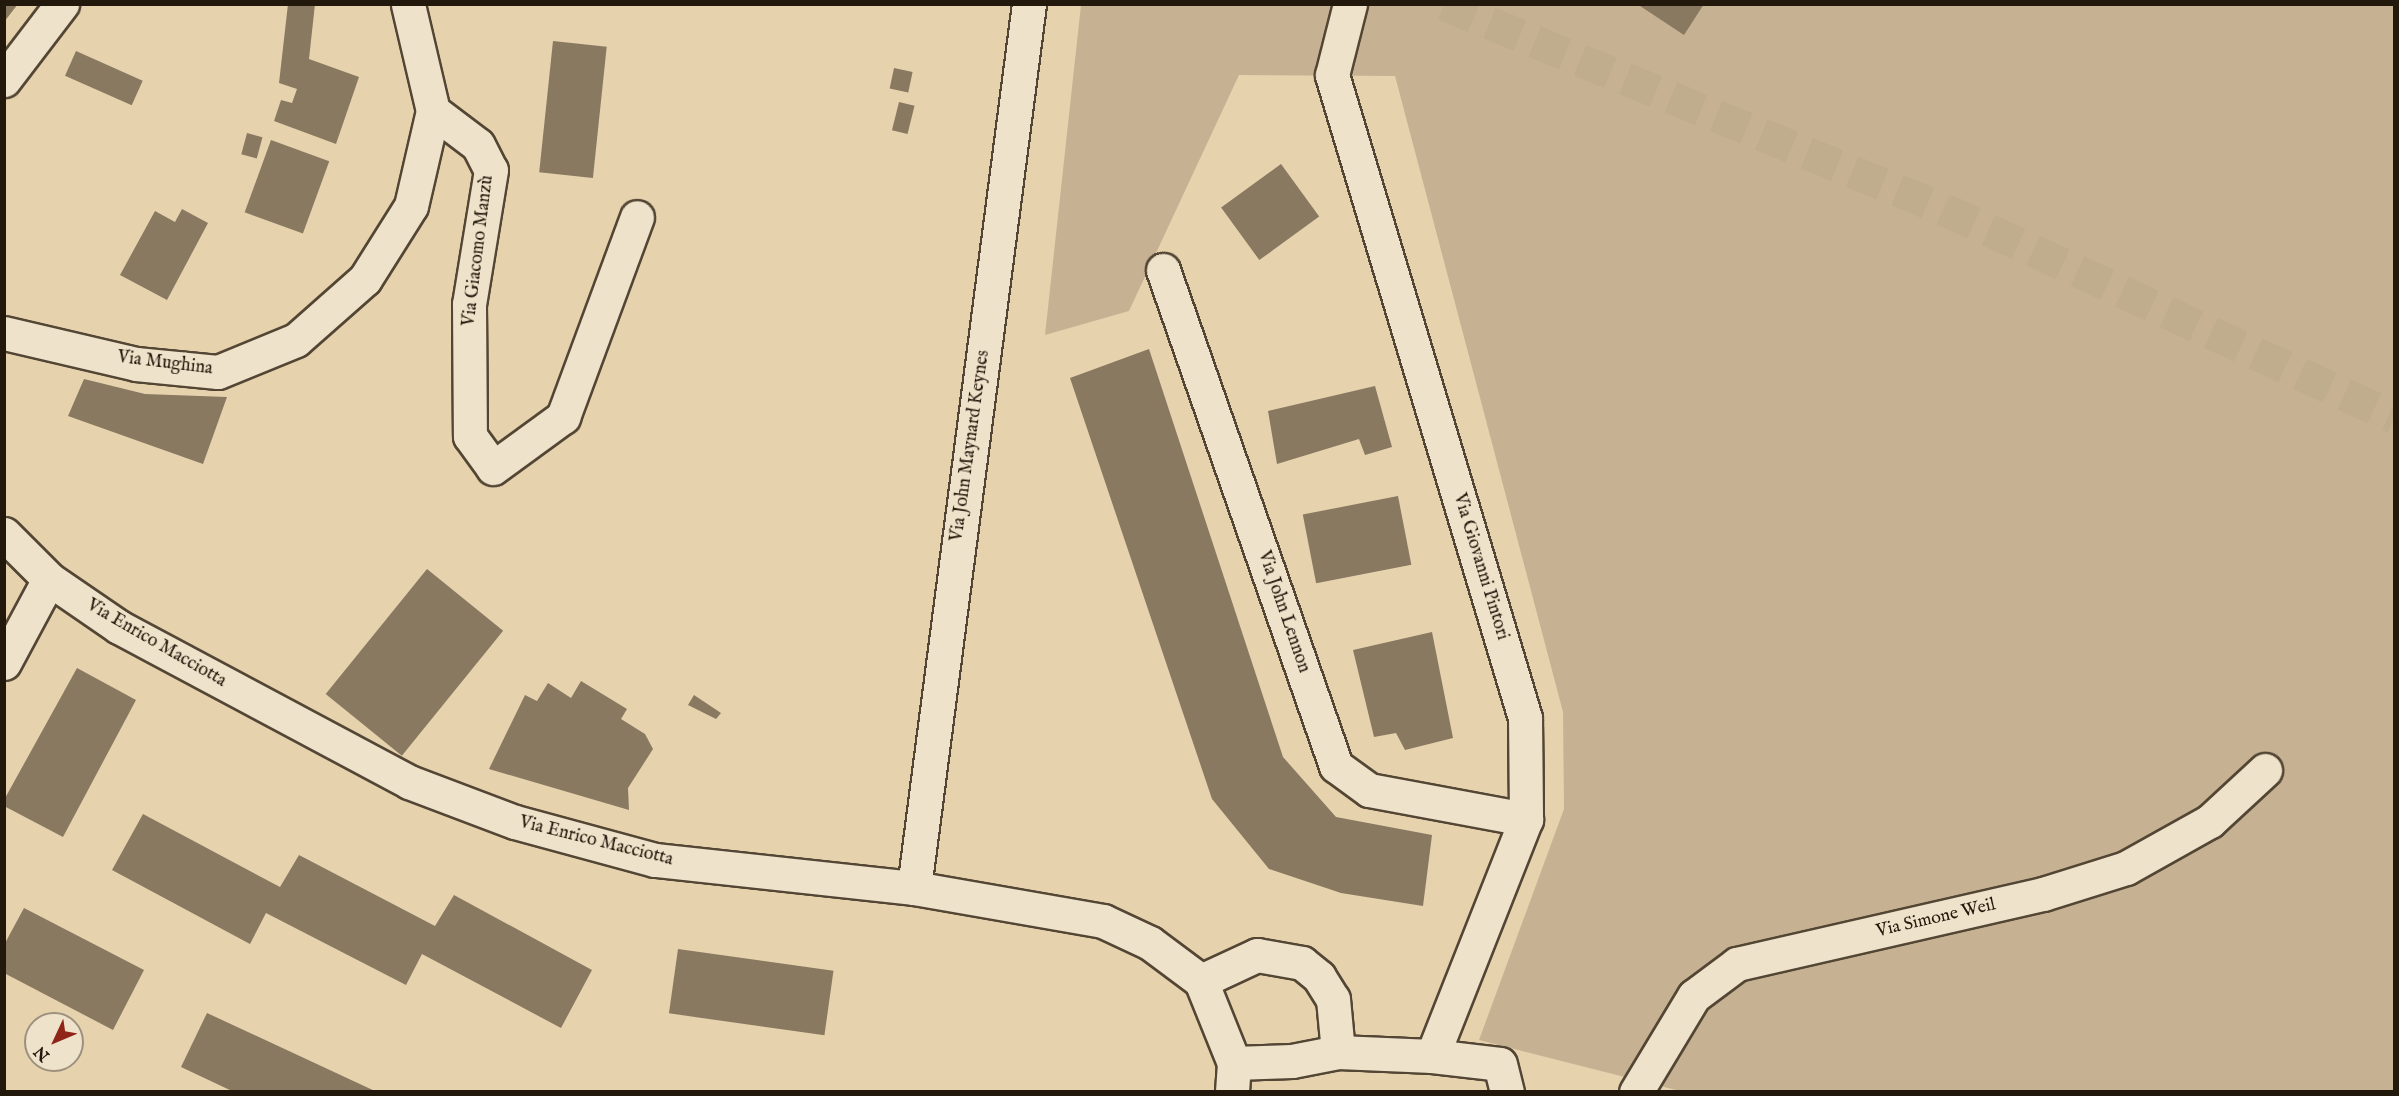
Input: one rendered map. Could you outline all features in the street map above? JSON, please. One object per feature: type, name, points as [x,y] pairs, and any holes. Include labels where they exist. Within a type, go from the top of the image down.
[{"type":"street","points":[[4,80],[62,4]]},
{"type":"street","name":"Via Mughina","points":[[4,333],[136,364],[218,372],[296,340],[365,279],[411,206],[433,111],[408,4]]},
{"type":"street","name":"Via John Maynard Keynes","points":[[914,888],[1029,4]]},
{"type":"street","name":"Via Giovanni Pintori","points":[[1350,4],[1332,75],[1525,718],[1526,819],[1432,1056]]},
{"type":"street","name":"Via Giacomo Manzù","points":[[433,111],[478,145],[491,170],[469,304],[470,436],[493,468],[563,417],[637,217]]},
{"type":"street","name":"Via John Lennon","points":[[1163,270],[1336,766],[1369,790],[1526,819]]},
{"type":"street","name":"Via Enrico Macciotta","points":[[4,534],[49,579],[119,627],[409,783],[515,822],[655,860],[914,888],[1103,921],[1150,943],[1201,981]]},
{"type":"street","points":[[4,663],[49,579]]},
{"type":"street","name":"Via Simone Weil","points":[[1636,1092],[1694,996],[1737,964],[2043,894],[2126,868],[2210,821],[2265,770]]},
{"type":"street","points":[[1338,1052],[1333,999],[1319,976],[1302,963],[1257,955],[1201,981],[1233,1077],[1292,1061],[1338,1052],[1432,1056],[1500,1064],[1507,1092]]},
{"type":"shaded area","points":[[1081,5],[2394,5],[2394,1091],[1680,1091],[1479,1040],[1564,809],[1563,712],[1395,76],[1239,75],[1129,311],[1045,335]]},
{"type":"building","points":[[4,4],[18,4],[4,22]]},
{"type":"building","points":[[288,4],[315,4],[309,59],[359,77],[336,144],[274,121],[281,100],[292,103],[297,89],[279,83]]},
{"type":"building","points":[[1637,4],[1704,4],[1684,35]]},
{"type":"building","points":[[553,41],[607,47],[593,178],[539,172]]},
{"type":"building","points":[[76,51],[143,81],[132,105],[65,76]]},
{"type":"building","points":[[894,68],[913,72],[908,92],[890,89]]},
{"type":"building","points":[[899,102],[915,106],[908,134],[892,130]]},
{"type":"building","points":[[247,133],[262,137],[257,158],[241,154]]},
{"type":"building","points":[[271,140],[329,161],[303,234],[245,212]]},
{"type":"building","points":[[1281,164],[1319,217],[1259,260],[1221,207]]},
{"type":"building","points":[[182,209],[208,223],[167,300],[120,275],[155,211],[175,222]]},
{"type":"building","points":[[1149,349],[1283,757],[1336,817],[1432,835],[1423,906],[1341,893],[1269,869],[1212,799],[1070,378]]},
{"type":"building","points":[[84,379],[145,394],[227,397],[203,464],[68,416]]},
{"type":"building","points":[[1375,386],[1392,447],[1365,455],[1359,439],[1277,464],[1268,411]]},
{"type":"building","points":[[1398,496],[1411,565],[1316,583],[1303,515]]},
{"type":"building","points":[[427,569],[503,631],[402,756],[326,694]]},
{"type":"building","points":[[1432,632],[1453,738],[1405,750],[1396,733],[1374,737],[1353,650]]},
{"type":"building","points":[[77,668],[136,700],[63,837],[4,806],[4,800]]},
{"type":"building","points":[[581,681],[627,709],[621,719],[645,734],[653,749],[628,788],[629,810],[489,769],[525,695],[537,701],[548,683],[571,698]]},
{"type":"building","points":[[694,695],[721,713],[716,719],[688,705]]},
{"type":"building","points":[[143,814],[280,887],[299,855],[435,926],[454,895],[592,970],[561,1028],[422,954],[406,985],[266,913],[250,944],[112,870]]},
{"type":"building","points":[[24,908],[144,970],[113,1030],[84,1015],[84,1012],[79,1012],[4,973],[4,945]]},
{"type":"building","points":[[678,949],[833,971],[824,1035],[669,1013]]},
{"type":"building","points":[[207,1013],[377,1092],[234,1092],[181,1067]]},
{"type":"tunnel","points":[[1444,4],[1944,209],[2394,417]]}]
